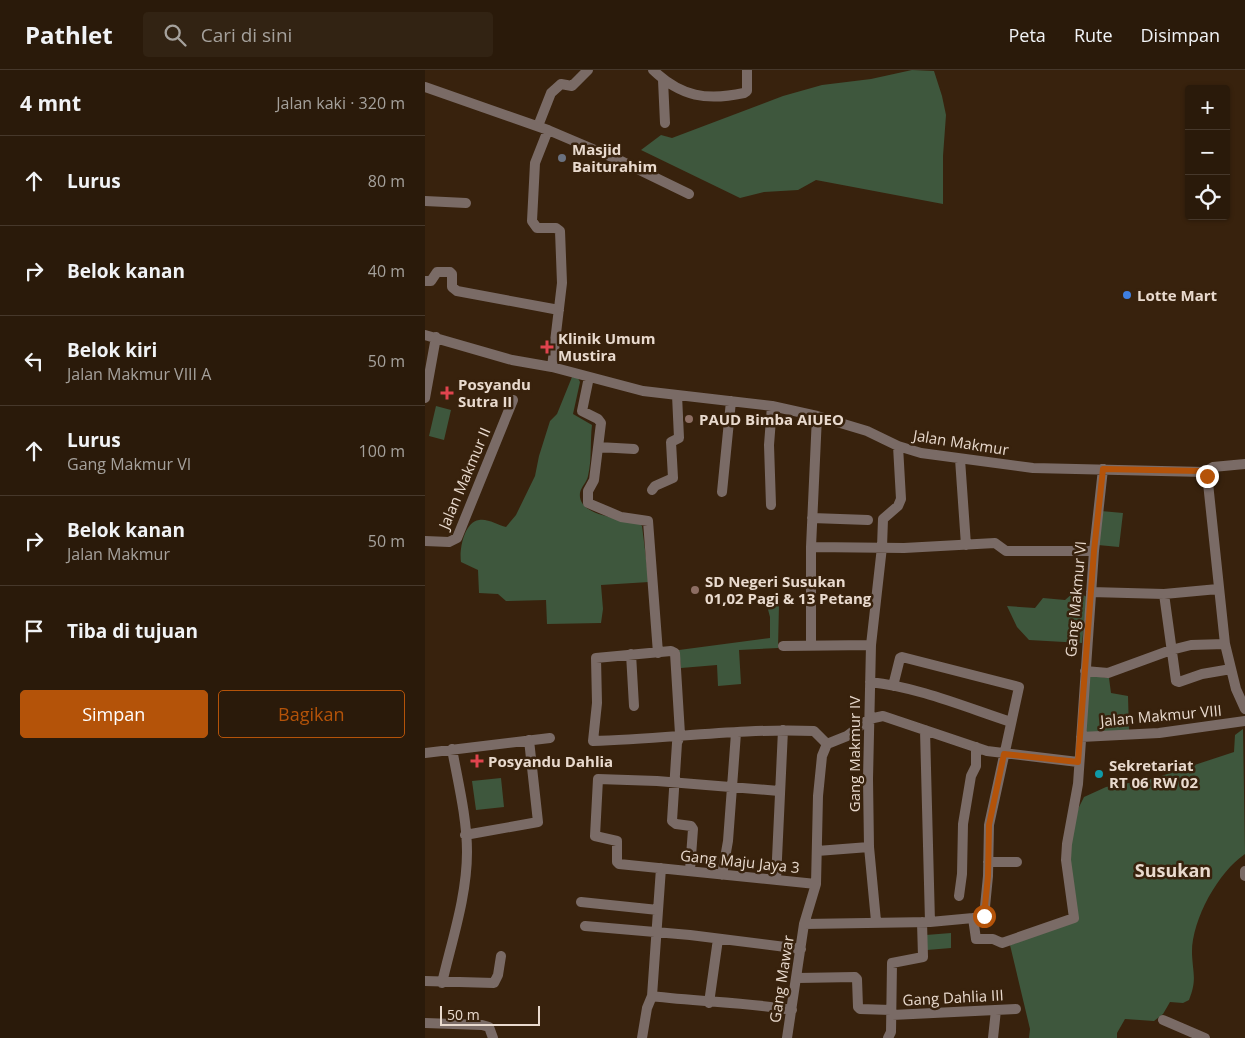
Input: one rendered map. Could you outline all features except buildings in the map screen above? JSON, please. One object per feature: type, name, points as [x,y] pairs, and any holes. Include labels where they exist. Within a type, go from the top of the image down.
[{"type":"street","points":[[552,368],[562,283],[560,231],[556,228],[537,228],[533,224],[537,154],[551,93],[561,84],[572,86],[588,70]]},
{"type":"street","points":[[653,70],[663,80],[691,96],[725,96],[747,91],[747,70]]},
{"type":"street","points":[[663,80],[665,123]]},
{"type":"street","points":[[425,88],[543,128],[621,161],[689,194]]},
{"type":"street","points":[[425,202],[466,204]]},
{"type":"street","points":[[425,281],[431,281],[437,272],[450,272],[452,274],[452,287],[457,291],[559,310]]},
{"type":"street","name":"Jalan Makmur","points":[[425,335],[512,360],[643,391],[772,406],[817,416],[867,431],[898,446],[921,453],[1033,468],[1204,472],[1213,467],[1245,464]]},
{"type":"street","points":[[425,398],[427,378],[436,337]]},
{"type":"street","points":[[589,377],[581,408],[584,413],[599,420],[601,423],[594,480],[587,497],[588,503],[621,517],[648,521],[658,653]]},
{"type":"street","points":[[652,490],[655,486],[673,478],[671,442],[679,438],[677,395]]},
{"type":"street","name":"Jalan Makmur II","points":[[425,541],[449,542],[457,538],[513,400]]},
{"type":"street","points":[[722,492],[731,401]]},
{"type":"street","points":[[771,505],[769,445],[772,406]]},
{"type":"street","points":[[811,646],[811,548],[817,416]]},
{"type":"street","name":"Gang Makmur IV","points":[[876,921],[869,847],[871,645],[882,547],[883,519],[898,506],[901,499],[898,446]]},
{"type":"street","points":[[598,448],[634,449]]},
{"type":"street","points":[[960,458],[966,544]]},
{"type":"street","name":"Gang Makmur VI","points":[[973,918],[976,939],[993,939],[1002,943],[1070,920],[1074,914],[1066,860],[1069,830],[1077,791],[1094,551],[1103,469]]},
{"type":"street","points":[[1204,472],[1208,483],[1225,644],[1231,669],[1245,709]]},
{"type":"street","points":[[812,518],[868,520]]},
{"type":"street","points":[[811,548],[995,543],[1006,551],[1094,551]]},
{"type":"street","points":[[1091,592],[1164,594],[1218,589]]},
{"type":"street","points":[[1164,594],[1177,682],[1193,679],[1202,674],[1231,669]]},
{"type":"street","points":[[1085,671],[1108,673],[1171,650],[1191,645],[1225,644]]},
{"type":"street","points":[[783,646],[871,645]]},
{"type":"street","points":[[690,870],[693,829],[691,826],[676,824],[672,821],[676,783],[677,743],[680,736],[681,710],[675,653],[631,654],[596,658],[597,703],[593,741],[680,736],[736,733],[783,730],[814,731],[827,744]]},
{"type":"street","points":[[631,654],[634,706]]},
{"type":"street","points":[[804,924],[876,921],[926,922],[984,916],[989,825],[1019,687],[902,656],[893,686]]},
{"type":"street","points":[[870,682],[948,700],[1011,722]]},
{"type":"street","points":[[815,884],[818,796],[822,756],[827,744],[849,735],[869,719],[883,716],[948,740],[1004,754],[1078,762]]},
{"type":"street","name":"Jalan Makmur VIII","points":[[1081,737],[1159,733],[1245,722]]},
{"type":"street","points":[[776,880],[783,730]]},
{"type":"street","points":[[888,1038],[891,1032],[891,965],[895,961],[923,957],[926,922],[925,730]]},
{"type":"street","points":[[722,874],[728,840],[736,733]]},
{"type":"street","points":[[425,753],[550,738]]},
{"type":"street","points":[[465,835],[538,822],[529,740]]},
{"type":"street","points":[[959,896],[962,874],[963,824],[971,776],[976,766],[976,747]]},
{"type":"street","points":[[442,983],[465,878],[467,852],[452,749]]},
{"type":"street","name":"Gang Maju Jaya 3","points":[[676,783],[598,779],[595,836],[617,841],[617,862],[619,864],[815,884],[804,924]]},
{"type":"street","points":[[676,783],[779,791]]},
{"type":"street","points":[[817,850],[869,847]]},
{"type":"street","points":[[988,862],[1017,862]]},
{"type":"street","points":[[642,1038],[647,1008],[652,996],[661,868]]},
{"type":"street","points":[[1245,871],[1245,876]]},
{"type":"street","points":[[581,902],[658,910]]},
{"type":"street","name":"Gang Mawar","points":[[787,1038],[798,978],[804,924]]},
{"type":"street","points":[[585,926],[690,935],[801,949]]},
{"type":"street","points":[[709,1003],[718,939]]},
{"type":"street","points":[[425,982],[494,983],[498,975],[501,956]]},
{"type":"street","name":"Gang Dahlia III","points":[[798,978],[855,977],[857,979],[858,1007],[860,1009],[891,1013],[1016,1009]]},
{"type":"street","points":[[652,996],[709,1003],[761,1005],[792,1010]]},
{"type":"street","points":[[993,1038],[996,1010]]},
{"type":"street","points":[[1163,1020],[1205,1038]]},
{"type":"street","points":[[425,1023],[477,1024],[489,1027],[492,1034]]},
{"type":"green space","points":[[912,70],[934,71],[942,96],[946,115],[943,156],[943,204],[816,180],[798,190],[764,192],[740,198],[641,150],[661,135],[672,138],[783,96],[822,85],[871,79]]},
{"type":"green space","points":[[572,377],[578,378],[580,382],[573,414],[592,425],[589,470],[580,493],[581,501],[586,507],[602,515],[638,522],[642,526],[649,582],[601,585],[603,609],[601,623],[547,624],[546,600],[506,601],[498,594],[479,593],[478,570],[461,562],[461,551],[466,531],[474,522],[485,520],[506,527],[516,515],[535,476],[550,421],[557,414]]},
{"type":"green space","points":[[436,406],[451,410],[444,440],[429,436]]},
{"type":"green space","points":[[1101,511],[1123,513],[1119,547],[1098,545]]},
{"type":"green space","points":[[1079,593],[1087,597],[1082,643],[1029,640],[1017,627],[1007,606],[1035,608],[1043,598],[1065,600],[1072,594]]},
{"type":"green space","points":[[772,596],[777,599],[779,604],[778,648],[739,650],[741,684],[718,686],[717,665],[681,668],[679,650],[770,638],[770,617],[766,602]]},
{"type":"green space","points":[[1087,675],[1109,678],[1111,693],[1128,696],[1129,731],[1084,733]]},
{"type":"green space","points":[[1243,729],[1245,854],[1235,862],[1216,885],[1201,913],[1193,941],[1194,982],[1189,1000],[1183,1003],[1170,1002],[1163,1014],[1154,1021],[1125,1019],[1117,1033],[1117,1038],[1029,1038],[1030,1029],[1010,945],[1077,921],[1069,850],[1078,809],[1084,797],[1106,787],[1152,779],[1234,752],[1235,735]]},
{"type":"green space","points":[[501,778],[504,807],[476,810],[472,781]]},
{"type":"green space","points":[[951,933],[951,948],[927,950],[926,935]]},
{"type":"place","name":"Masjid Baiturahim","points":[[562,158]]},
{"type":"place","name":"Lotte Mart","points":[[1127,295]]},
{"type":"place","name":"Klinik Umum Mustira","points":[[547,347]]},
{"type":"place","name":"Posyandu Sutra II","points":[[447,393]]},
{"type":"place","name":"PAUD Bimba AIUEO","points":[[689,419]]},
{"type":"place","name":"SD Negeri Susukan 01,02 Pagi & 13 Petang","points":[[695,590]]},
{"type":"place","name":"Posyandu Dahlia","points":[[477,761]]},
{"type":"place","name":"Sekretariat RT 06 RW 02","points":[[1099,774]]},
{"type":"district","name":"Susukan","points":[[1173,870]]},
{"type":"route","points":[[984,916],[988,876],[989,825],[1004,754],[1078,762],[1094,551],[1103,469],[1200,471],[1204,472],[1207,476]]}]
